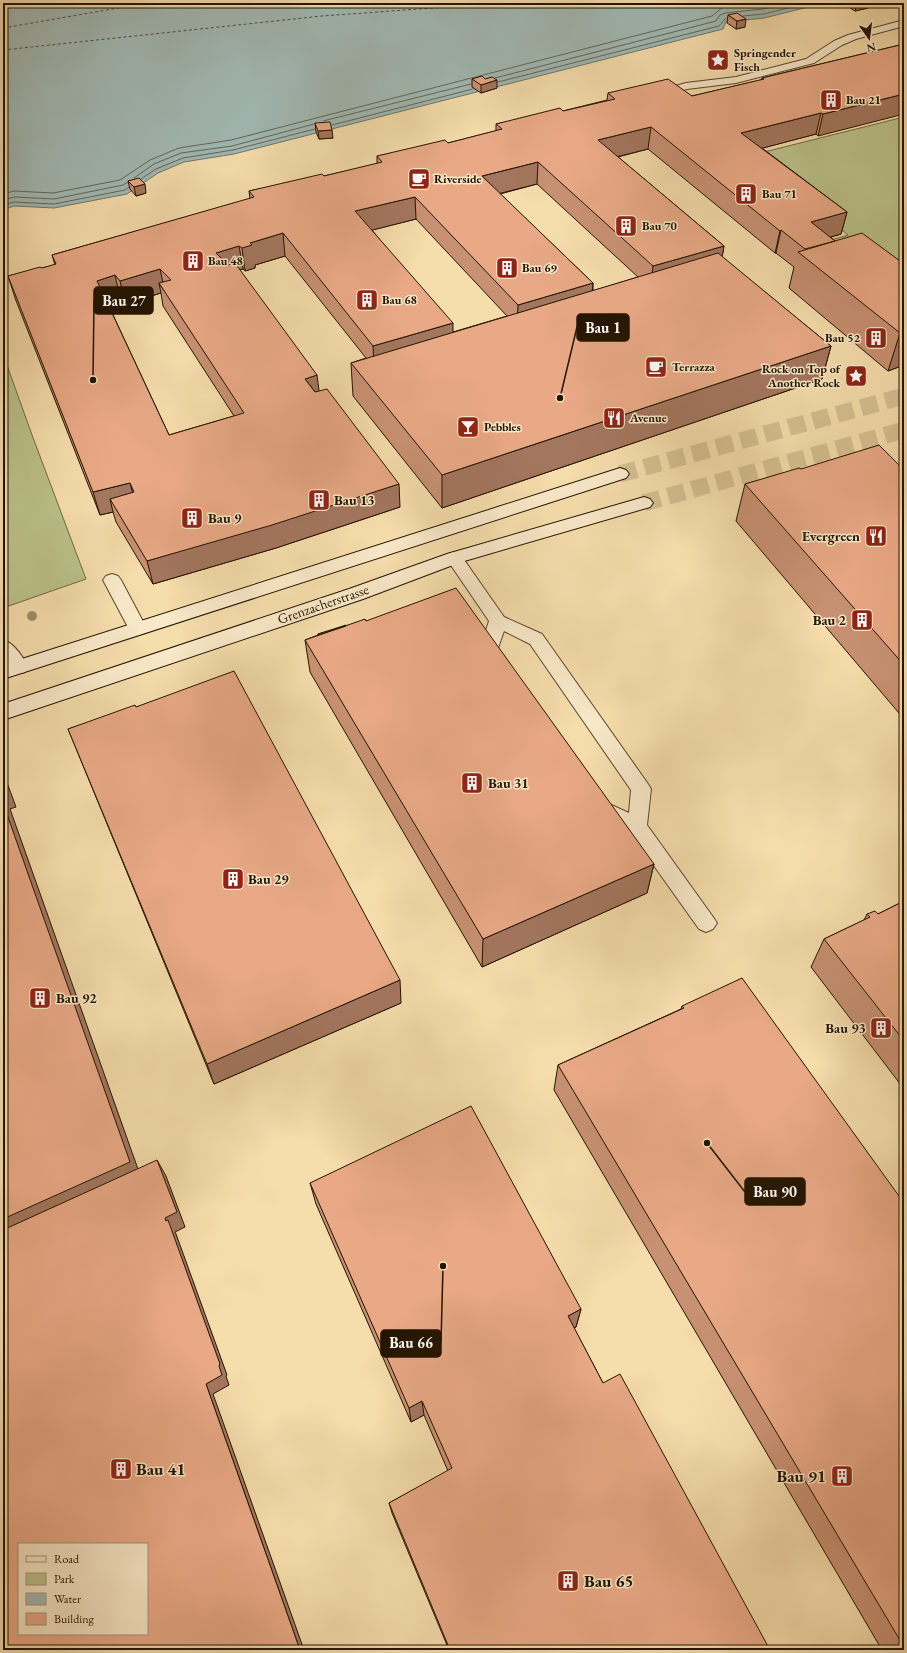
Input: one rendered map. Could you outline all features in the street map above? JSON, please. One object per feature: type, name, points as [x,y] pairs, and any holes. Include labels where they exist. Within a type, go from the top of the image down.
[{"type":"main road","points":[[11,670],[620,474]]},
{"type":"main road","name":"Grenzacherstrasse","points":[[3,712],[356,594],[454,558],[644,503]]},
{"type":"lane","points":[[644,98],[686,86],[736,80],[810,61],[838,43],[852,37],[904,23]]},
{"type":"lane","points":[[454,558],[498,621],[536,639],[641,789],[637,826]]},
{"type":"lane","points":[[112,580],[138,629]]},
{"type":"lane","points":[[498,621],[489,649],[508,677]]},
{"type":"lane","points":[[3,646],[11,670]]},
{"type":"lane","points":[[588,794],[597,807],[637,826],[706,923]]},
{"type":"green space","points":[[904,117],[904,304],[815,245],[848,235],[748,156]]},
{"type":"green space","points":[[3,354],[86,579],[3,608]]},
{"type":"water","points":[[3,3],[824,3],[764,18],[726,22],[723,29],[234,154],[184,162],[158,173],[127,194],[54,208],[14,206],[3,210]]},
{"type":"building","points":[[737,13],[746,19],[737,21],[728,15]]},
{"type":"building","points":[[904,44],[904,94],[741,133],[847,212],[811,222],[835,241],[805,249],[781,230],[780,231],[651,127],[598,140],[724,246],[653,266],[538,162],[482,176],[593,283],[518,305],[415,197],[355,211],[453,323],[373,346],[283,233],[250,243],[252,245],[242,248],[239,246],[216,253],[228,265],[235,263],[317,375],[305,379],[315,392],[327,389],[399,484],[272,525],[147,561],[110,499],[134,492],[130,483],[93,492],[8,276],[56,264],[52,255],[254,197],[249,191],[322,174],[324,176],[382,162],[377,156],[445,140],[448,143],[502,129],[496,124],[560,108],[563,111],[615,99],[608,93],[668,79],[692,96],[764,79],[762,78]],"holes":[[[160,269],[171,280],[159,283],[244,413],[169,435],[97,281],[115,275],[120,281]]]},
{"type":"building","points":[[482,76],[485,79],[492,77],[497,80],[481,85],[472,79]]},
{"type":"building","points":[[330,122],[332,130],[318,131],[315,123]]},
{"type":"building","points":[[139,178],[145,184],[134,187],[128,181]]},
{"type":"building","points":[[862,233],[904,264],[904,332],[900,333],[798,252]]},
{"type":"building","points":[[718,253],[831,346],[442,475],[351,363]]},
{"type":"building","name":"Bau 2","points":[[879,445],[904,470],[904,665],[745,484],[799,468],[801,469]]},
{"type":"building","name":"Bau 31","points":[[456,588],[654,864],[483,939],[305,640],[365,619],[366,621]]},
{"type":"building","points":[[346,626],[318,635],[318,634]]},
{"type":"building","name":"Bau 29","points":[[234,671],[400,980],[207,1064],[68,729],[135,705],[136,707]]},
{"type":"building","name":"Bau 92","points":[[3,803],[130,1162],[3,1219]]},
{"type":"building","points":[[904,901],[904,1041],[824,939],[870,917],[867,914],[875,911],[878,914]]},
{"type":"building","points":[[742,978],[904,1203],[904,1647],[558,1065],[684,1008],[682,1006]]},
{"type":"building","points":[[471,1106],[581,1309],[568,1316],[603,1383],[620,1374],[770,1650],[450,1650],[389,1503],[452,1468],[422,1401],[409,1408],[310,1183]]},
{"type":"building","name":"Bau 41","points":[[157,1160],[177,1212],[165,1218],[166,1221],[168,1220],[220,1364],[219,1366],[222,1375],[206,1384],[300,1650],[3,1650],[3,1230]]},
{"type":"ferry route","points":[[3,28],[147,3]]},
{"type":"ferry route","points":[[3,50],[322,16],[503,3]]},
{"type":"tunnel","points":[[620,474],[904,396]]},
{"type":"tunnel","points":[[644,503],[904,430]]},
{"type":"place","name":"Springender Fisch","points":[[718,60]]},
{"type":"place","name":"Bau 21","points":[[831,100]]},
{"type":"place","name":"Riverside","points":[[419,179]]},
{"type":"place","name":"Bau 71","points":[[746,194]]},
{"type":"place","name":"Bau 70","points":[[626,226]]},
{"type":"place","name":"Bau 48","points":[[193,261]]},
{"type":"place","name":"Bau 69","points":[[507,268]]},
{"type":"place","name":"Bau 68","points":[[367,300]]},
{"type":"place","name":"Bau 52","points":[[876,338]]},
{"type":"place","name":"Terrazza","points":[[656,367]]},
{"type":"place","name":"Rock on Top of Another Rock","points":[[856,376]]},
{"type":"place","name":"Bau 27","points":[[93,380]]},
{"type":"place","name":"Bau 1","points":[[560,398]]},
{"type":"place","name":"Avenue","points":[[614,418]]},
{"type":"place","name":"Pebbles","points":[[468,427]]},
{"type":"place","name":"Bau 13","points":[[319,500]]},
{"type":"place","name":"Bau 9","points":[[192,518]]},
{"type":"place","name":"Evergreen","points":[[876,536]]},
{"type":"place","name":"Bau 2","points":[[862,620]]},
{"type":"place","name":"Bau 31","points":[[472,783]]},
{"type":"place","name":"Bau 29","points":[[233,879]]},
{"type":"place","name":"Bau 92","points":[[40,998]]},
{"type":"place","name":"Bau 93","points":[[881,1028]]},
{"type":"place","name":"Bau 90","points":[[707,1143]]},
{"type":"place","name":"Bau 66","points":[[443,1266]]},
{"type":"place","name":"Bau 41","points":[[121,1469]]},
{"type":"place","name":"Bau 91","points":[[842,1476]]},
{"type":"place","name":"Bau 65","points":[[568,1581]]}]
